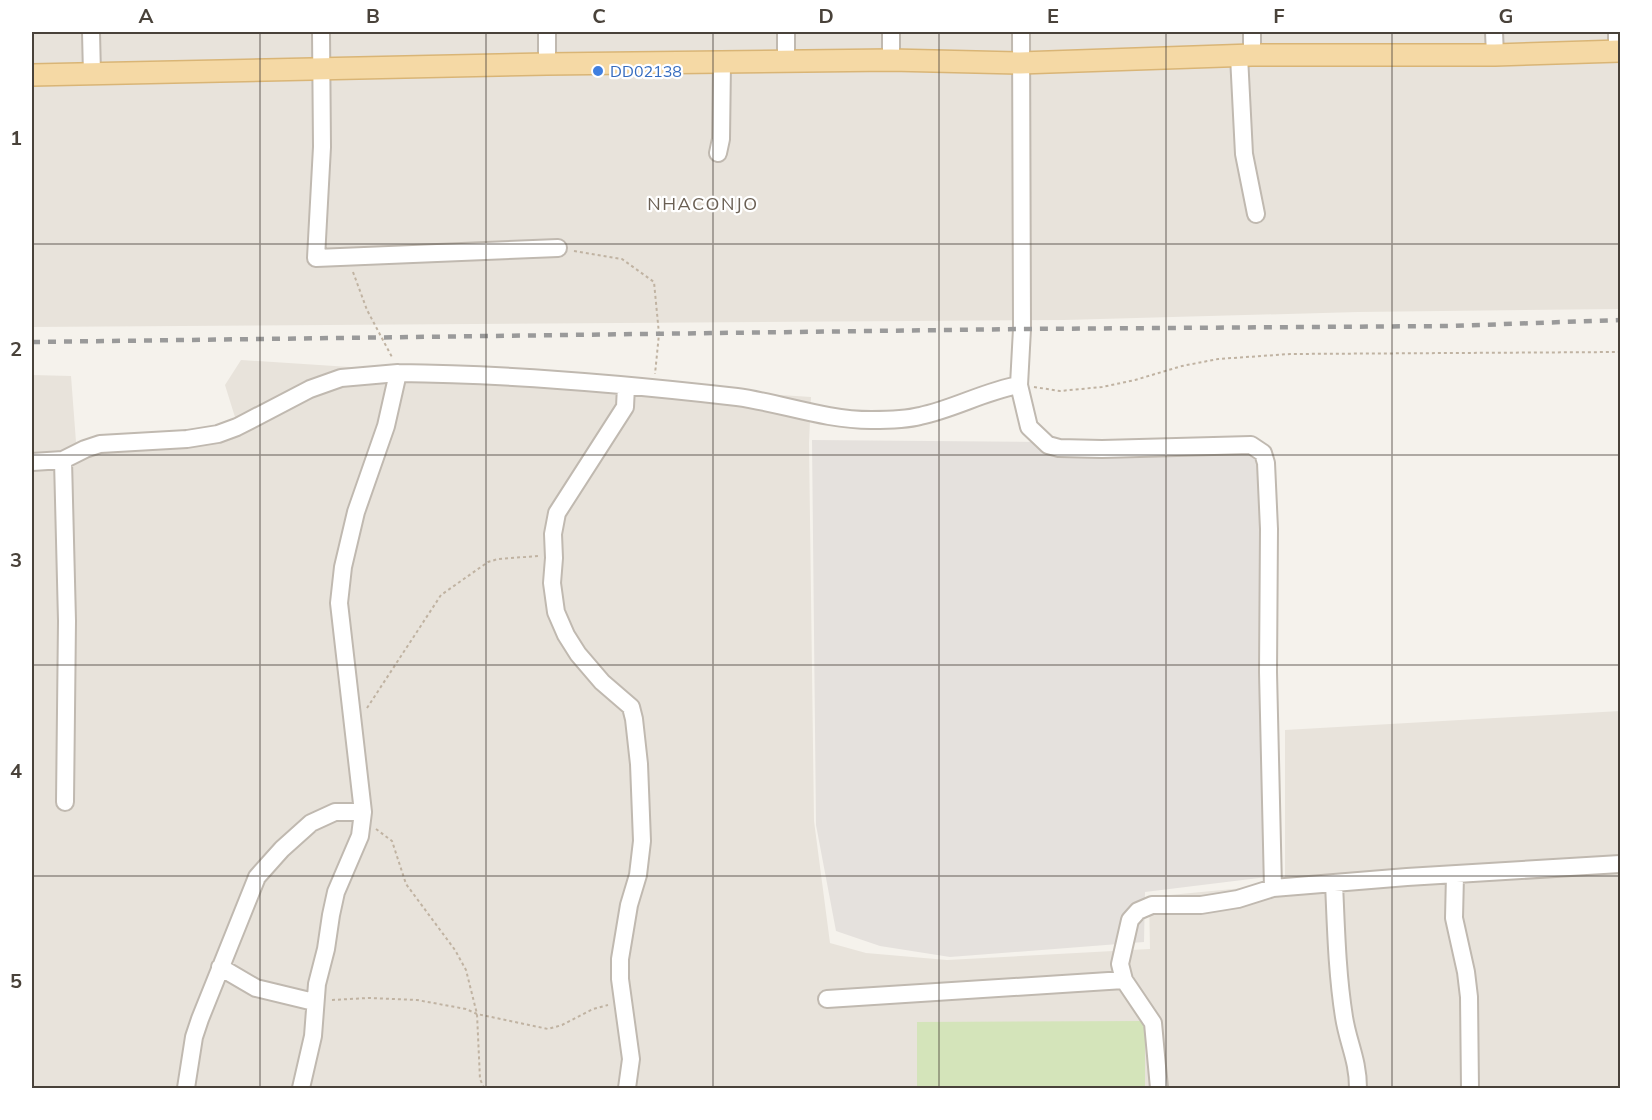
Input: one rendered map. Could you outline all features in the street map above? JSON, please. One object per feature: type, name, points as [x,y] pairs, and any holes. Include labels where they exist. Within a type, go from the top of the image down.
[{"type":"main road","points":[[32,75],[548,64],[891,60],[1020,63],[1245,55],[1495,55],[1618,45]]},
{"type":"street","points":[[92,32],[92,75]]},
{"type":"street","points":[[321,32],[322,147],[316,258],[558,248]]},
{"type":"street","points":[[547,32],[548,64]]},
{"type":"street","points":[[786,32],[786,62]]},
{"type":"street","points":[[891,32],[891,60]]},
{"type":"street","points":[[1021,32],[1023,184],[1022,329],[1019,385],[1029,427],[1048,445],[1059,448],[1251,445],[1263,453],[1266,463],[1269,529],[1268,672],[1273,888]]},
{"type":"street","points":[[1252,32],[1245,55],[1244,154],[1256,214]]},
{"type":"street","points":[[1494,32],[1495,55]]},
{"type":"street","points":[[718,153],[721,139],[722,63]]},
{"type":"street","points":[[32,462],[63,460],[85,448],[100,444],[187,439],[218,434],[237,428],[310,389],[341,378],[398,373],[482,375],[654,388],[741,398],[822,414],[869,420],[920,417],[996,389],[1019,385]]},
{"type":"street","points":[[301,1089],[313,1036],[314,1002],[336,892],[360,836],[363,812],[339,603],[343,567],[356,512],[386,426],[398,373]]},
{"type":"street","points":[[626,386],[625,407],[557,513],[553,534],[552,584],[556,612],[566,635],[578,654],[602,682],[631,707],[634,720],[640,775],[642,841],[638,875],[629,905],[620,959],[620,980],[631,1059],[627,1089]]},
{"type":"street","points":[[63,460],[67,621],[65,802]]},
{"type":"street","points":[[186,1089],[194,1037],[256,877],[311,823],[335,812],[363,812]]},
{"type":"street","points":[[1159,1089],[1153,1023],[1124,980],[1120,964],[1130,920],[1138,911],[1152,905],[1201,905],[1238,899],[1273,888],[1620,864]]},
{"type":"street","points":[[1455,875],[1454,918],[1469,997],[1470,1089]]},
{"type":"street","points":[[1334,883],[1344,1019],[1357,1063],[1358,1089]]},
{"type":"street","points":[[220,967],[256,988],[314,1002]]},
{"type":"street","points":[[827,999],[1124,980]]},
{"type":"path","points":[[558,248],[622,259],[654,282],[659,334],[654,388]]},
{"type":"path","points":[[348,258],[367,310],[390,351],[398,373]]},
{"type":"path","points":[[1019,385],[1060,391],[1102,387],[1218,358],[1290,354],[1620,352]]},
{"type":"path","points":[[364,717],[374,695],[441,595],[488,562],[536,556],[554,558]]},
{"type":"path","points":[[363,812],[376,829],[392,841],[406,884],[455,950],[466,970],[477,1014],[480,1079],[484,1089]]},
{"type":"path","points":[[314,1002],[368,998],[417,1000],[466,1009],[477,1014],[548,1029],[592,1009],[623,1001]]},
{"type":"shaded area","points":[[32,32],[1620,32],[1620,309],[1358,312],[1064,320],[32,327]]},
{"type":"shaded area","points":[[241,360],[811,397],[809,443],[814,821],[830,943],[866,953],[947,960],[1150,949],[1149,897],[1285,884],[1285,730],[1620,711],[1620,1088],[32,1088],[32,375],[71,376],[76,442],[239,430],[225,385]]},
{"type":"shaded area","points":[[812,440],[1259,444],[1267,877],[1145,892],[1144,942],[950,957],[880,946],[836,931],[816,825]]},
{"type":"green space","points":[[1145,1021],[1145,1088],[917,1088],[917,1022]]},
{"type":"railway","points":[[32,342],[1022,329],[1450,326],[1620,320]]},
{"type":"place","name":"DD02138","points":[[598,71]]},
{"type":"district","name":"NHACONJO","points":[[703,204]]}]
